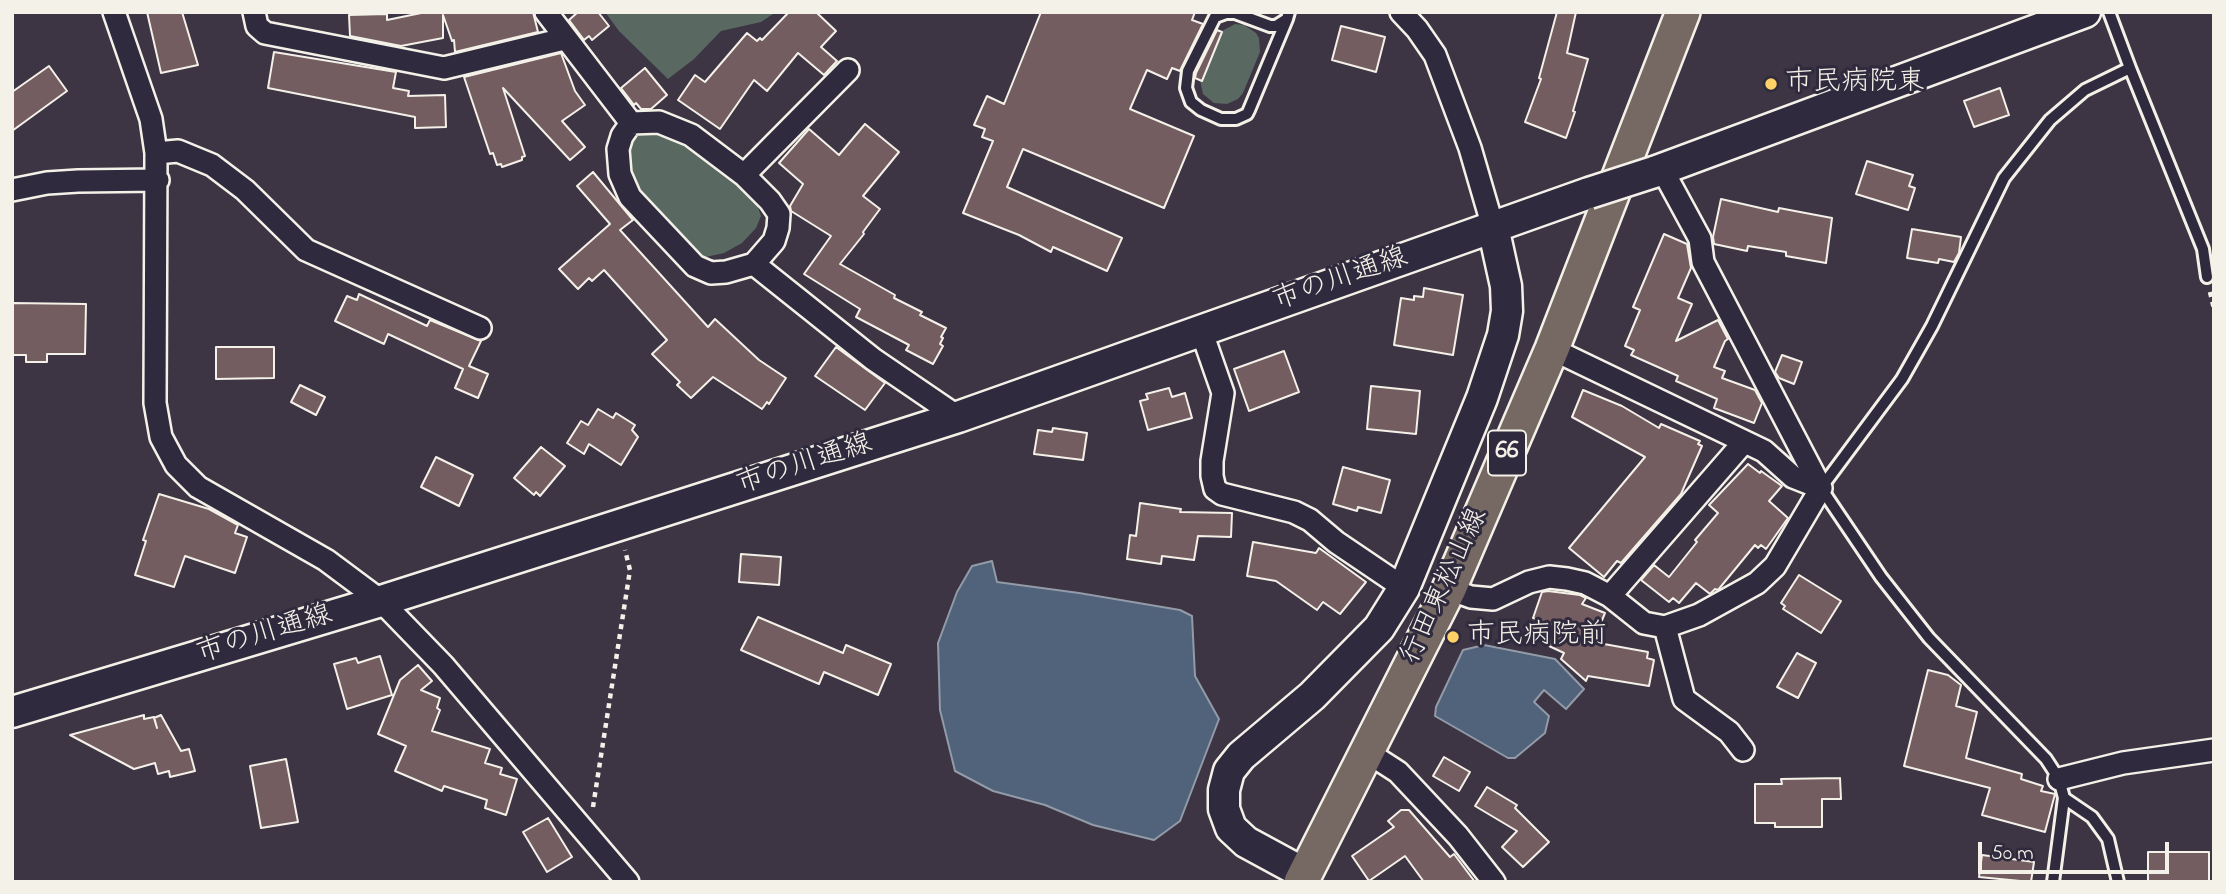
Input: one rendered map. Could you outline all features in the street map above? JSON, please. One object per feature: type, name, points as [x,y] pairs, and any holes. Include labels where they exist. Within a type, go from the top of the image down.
[{"type":"main road","name":"行田東松山線","points":[[1303,878],[1449,589],[1552,349],[1684,12]]},
{"type":"street","points":[[114,12],[150,119],[156,153],[158,180],[155,403],[161,437],[176,465],[198,487],[326,560],[381,601],[443,665],[628,882]]},
{"type":"street","points":[[254,12],[257,26],[265,33],[444,68],[564,39]]},
{"type":"street","points":[[546,12],[564,39],[631,123]]},
{"type":"street","points":[[1303,878],[1246,842],[1231,828],[1224,809],[1224,790],[1229,771],[1241,756],[1312,696],[1379,628],[1404,588],[1482,398],[1503,335],[1507,311],[1506,286],[1493,228],[1470,148],[1435,55],[1418,29],[1401,12]]},
{"type":"street","points":[[1821,488],[1703,262],[1700,239],[1658,170],[2085,12]]},
{"type":"street","points":[[744,175],[848,69]]},
{"type":"street","points":[[659,122],[691,135],[744,175],[770,201],[779,214],[778,228],[774,241],[754,264],[726,272],[710,273],[695,266],[630,197],[620,174],[618,149],[622,136],[631,123],[659,122]]},
{"type":"street","points":[[156,153],[178,151],[212,165],[245,190],[306,250],[480,328]]},
{"type":"street","name":"市の川通線","points":[[12,712],[381,601],[958,417],[1658,170]]},
{"type":"street","points":[[12,190],[47,183],[158,180]]},
{"type":"street","points":[[754,264],[873,359],[958,417]]},
{"type":"street","points":[[1201,330],[1223,393],[1212,461],[1215,489],[1222,494],[1294,512],[1310,520],[1336,542],[1404,588]]},
{"type":"street","points":[[1552,349],[1765,451],[1793,477],[1821,488]]},
{"type":"street","points":[[1610,596],[1744,442]]},
{"type":"street","points":[[1449,589],[1471,597],[1493,599],[1529,582],[1549,577],[1585,583],[1610,596],[1644,623],[1665,627],[1699,615],[1757,583],[1775,566],[1821,488]]},
{"type":"street","points":[[1665,627],[1684,699],[1729,732],[1743,750]]},
{"type":"street","points":[[2062,788],[2123,763],[2214,750]]},
{"type":"street","points":[[1367,752],[1398,772],[1458,836],[1494,882]]},
{"type":"lane","points":[[2109,12],[2203,249],[2207,277]]},
{"type":"lane","points":[[1235,13],[1276,26],[1288,15],[1247,114],[1236,119],[1221,118],[1201,110],[1191,102],[1186,88],[1188,71],[1215,17],[1235,13]]},
{"type":"lane","points":[[2118,882],[2108,839],[2092,817],[2062,788],[2046,760],[1930,638],[1881,577],[1821,488],[1902,379],[1932,326],[2004,177],[2050,121],[2085,90],[2130,68]]},
{"type":"lane","points":[[2053,882],[2062,788]]},
{"type":"path","points":[[581,825],[591,816],[630,570],[619,526]]},
{"type":"green space","points":[[605,12],[776,12],[761,22],[721,31],[694,59],[668,79],[619,31]]},
{"type":"green space","points":[[1235,24],[1244,25],[1256,33],[1260,52],[1238,99],[1227,104],[1214,103],[1203,94],[1200,80],[1222,33],[1220,32]]},
{"type":"green space","points":[[647,131],[669,133],[709,158],[755,199],[761,216],[756,228],[742,243],[724,253],[706,257],[692,252],[634,192],[628,159],[637,135]]},
{"type":"water","points":[[992,561],[997,582],[1180,610],[1192,616],[1195,676],[1219,719],[1180,821],[1154,840],[1093,825],[1045,805],[993,791],[955,771],[940,710],[938,643],[957,592],[972,566]]},
{"type":"water","points":[[1484,645],[1555,659],[1584,689],[1566,709],[1544,690],[1534,702],[1549,716],[1545,733],[1515,758],[1508,758],[1435,716],[1436,707],[1463,650]]},
{"type":"building","points":[[147,12],[182,12],[198,65],[161,73]]},
{"type":"building","points":[[426,12],[533,12],[538,32],[455,52],[454,40],[452,41],[443,15],[443,38],[401,46],[350,36],[349,15],[387,14],[387,20]]},
{"type":"building","points":[[578,12],[598,12],[609,26],[592,40],[589,36],[584,40],[569,20]]},
{"type":"building","points":[[789,12],[816,12],[836,31],[821,47],[837,61],[824,75],[798,53],[767,91],[754,80],[720,129],[678,100],[695,75],[705,82],[747,33],[757,41],[760,38],[762,40]]},
{"type":"building","points":[[1041,12],[1195,12],[1192,20],[1203,24],[1180,71],[1172,68],[1167,79],[1147,70],[1130,109],[1194,136],[1164,208],[1023,149],[1007,187],[1122,238],[1107,271],[1053,247],[1051,252],[1019,235],[963,213],[993,141],[982,137],[985,129],[974,125],[987,96],[1004,104]]},
{"type":"building","points":[[1557,12],[1576,12],[1567,53],[1588,59],[1566,138],[1525,122],[1541,79],[1539,78]]},
{"type":"building","points":[[1341,26],[1385,37],[1376,72],[1332,60]]},
{"type":"building","points":[[1217,30],[1222,32],[1202,81],[1195,78],[1196,73]]},
{"type":"building","points":[[274,52],[396,72],[393,88],[409,91],[408,96],[445,95],[446,127],[415,128],[415,117],[268,88]]},
{"type":"building","points":[[561,53],[575,91],[585,105],[562,121],[585,147],[570,160],[503,88],[525,156],[522,160],[502,167],[501,164],[497,165],[493,153],[490,154],[464,77]]},
{"type":"building","points":[[49,66],[67,91],[12,131],[12,92]]},
{"type":"building","points":[[645,68],[667,95],[651,109],[641,109],[636,103],[634,105],[621,88]]},
{"type":"building","points":[[2000,88],[2009,115],[1974,127],[1964,101]]},
{"type":"building","points":[[865,124],[899,152],[863,196],[880,209],[840,264],[922,312],[920,315],[946,328],[941,337],[943,338],[940,344],[943,346],[933,364],[906,350],[909,345],[856,317],[860,309],[804,274],[831,236],[791,211],[790,206],[803,184],[779,163],[809,129],[839,155]]},
{"type":"building","points":[[1867,161],[1913,175],[1909,186],[1915,188],[1908,210],[1856,194]]},
{"type":"building","points":[[593,172],[633,220],[620,230],[708,327],[715,319],[759,360],[786,378],[769,404],[767,402],[762,409],[713,377],[691,398],[677,385],[680,382],[652,354],[667,340],[604,270],[592,281],[589,278],[578,289],[559,269],[610,224],[577,186]]},
{"type":"building","points":[[1721,199],[1778,212],[1779,208],[1832,218],[1826,263],[1786,256],[1786,252],[1748,246],[1747,251],[1714,244]]},
{"type":"building","points":[[1912,229],[1961,237],[1959,253],[1954,262],[1939,259],[1938,263],[1907,258]]},
{"type":"building","points":[[1664,234],[1687,244],[1691,268],[1678,298],[1692,304],[1676,341],[1718,320],[1728,339],[1714,367],[1725,371],[1722,378],[1755,390],[1762,403],[1754,423],[1714,408],[1717,399],[1676,381],[1678,376],[1631,355],[1634,350],[1625,346],[1640,310],[1633,307]]},
{"type":"building","points":[[1424,288],[1463,295],[1453,355],[1394,345],[1401,298],[1414,300],[1414,296],[1423,297]]},
{"type":"building","points":[[359,294],[427,326],[430,320],[481,341],[469,366],[488,374],[478,398],[455,388],[463,369],[388,334],[384,344],[335,321],[347,296],[357,300]]},
{"type":"building","points":[[12,303],[86,304],[85,354],[47,354],[47,362],[26,362],[26,355],[12,355]]},
{"type":"building","points":[[216,347],[274,347],[274,378],[216,379]]},
{"type":"building","points":[[836,347],[885,383],[865,410],[815,376]]},
{"type":"building","points":[[1284,351],[1299,392],[1249,411],[1234,369]]},
{"type":"building","points":[[1782,355],[1802,362],[1794,384],[1779,378],[1775,372]]},
{"type":"building","points":[[300,385],[325,397],[316,415],[291,402]]},
{"type":"building","points":[[1371,386],[1420,391],[1416,434],[1367,429]]},
{"type":"building","points":[[1169,388],[1172,397],[1185,393],[1192,418],[1148,430],[1140,401],[1148,399],[1146,394]]},
{"type":"building","points":[[1583,390],[1622,406],[1659,428],[1661,424],[1700,441],[1698,444],[1702,446],[1681,494],[1621,563],[1617,561],[1604,577],[1569,548],[1645,457],[1572,417]]},
{"type":"building","points":[[598,409],[613,418],[616,413],[635,425],[632,430],[638,437],[621,465],[589,444],[584,454],[567,443],[581,421],[588,425]]},
{"type":"building","points":[[1053,428],[1087,433],[1083,460],[1034,454],[1038,430],[1052,432]]},
{"type":"building","points":[[541,447],[565,466],[540,496],[536,492],[534,495],[514,478]]},
{"type":"building","points":[[436,457],[473,475],[459,506],[421,487]]},
{"type":"building","points":[[1748,464],[1782,486],[1769,501],[1788,518],[1766,549],[1755,545],[1718,590],[1715,589],[1710,594],[1696,583],[1679,603],[1673,598],[1669,602],[1641,580],[1654,565],[1669,577],[1718,513],[1709,505]]},
{"type":"building","points":[[1343,467],[1390,480],[1381,513],[1358,507],[1357,511],[1333,504]]},
{"type":"building","points":[[159,494],[209,509],[238,525],[235,533],[247,537],[235,573],[185,556],[174,587],[135,575],[146,541],[143,540]]},
{"type":"building","points":[[1140,503],[1181,509],[1180,512],[1232,513],[1231,537],[1198,536],[1194,560],[1162,556],[1161,564],[1127,559],[1130,535],[1136,536]]},
{"type":"building","points":[[1253,542],[1316,553],[1319,548],[1366,582],[1340,614],[1323,602],[1317,610],[1276,581],[1247,576]]},
{"type":"building","points":[[741,554],[781,557],[779,585],[739,582]]},
{"type":"building","points":[[1799,575],[1841,601],[1821,633],[1783,609],[1785,606],[1781,603]]},
{"type":"building","points":[[1542,592],[1580,595],[1586,598],[1582,604],[1605,613],[1593,642],[1648,652],[1647,658],[1654,660],[1649,686],[1588,676],[1586,681],[1561,659],[1564,653],[1549,646],[1557,626],[1533,618]]},
{"type":"building","points":[[758,617],[843,653],[846,645],[891,664],[878,695],[824,672],[819,684],[741,650]]},
{"type":"building","points":[[1797,653],[1816,663],[1798,698],[1777,687]]},
{"type":"building","points":[[380,656],[392,695],[347,709],[334,664],[356,658],[358,663]]},
{"type":"building","points":[[418,665],[432,681],[421,690],[440,698],[437,708],[440,710],[432,731],[490,749],[485,763],[502,768],[500,774],[517,779],[506,815],[485,808],[487,800],[444,786],[442,791],[395,771],[406,746],[378,734],[400,680]]},
{"type":"building","points":[[1928,670],[1948,675],[1961,685],[1956,706],[1977,712],[1966,758],[2022,774],[2021,779],[2043,786],[2041,791],[2055,794],[2045,832],[1982,815],[1990,788],[1904,766]]},
{"type":"building","points":[[144,715],[144,719],[161,715],[181,751],[189,749],[195,771],[170,777],[169,771],[158,774],[155,763],[134,769],[70,735]]},
{"type":"building","points":[[1444,757],[1470,772],[1459,791],[1433,776]]},
{"type":"building","points":[[286,759],[298,822],[261,828],[250,766]]},
{"type":"building","points":[[1840,778],[1841,799],[1822,799],[1822,827],[1775,827],[1775,823],[1755,823],[1755,784],[1782,784],[1781,779]]},
{"type":"building","points":[[1487,787],[1517,805],[1515,808],[1549,842],[1523,867],[1502,847],[1517,831],[1475,806]]},
{"type":"building","points":[[1401,810],[1409,810],[1450,857],[1454,854],[1475,882],[1424,882],[1405,856],[1369,881],[1352,856],[1394,827],[1388,821]]},
{"type":"building","points":[[548,818],[572,857],[547,872],[523,832]]},
{"type":"building","points":[[2148,852],[2209,852],[2209,882],[2148,882]]},
{"type":"building","points":[[1982,855],[2034,862],[2031,882],[1979,877]]},
{"type":"place","name":"市民病院東","points":[[1771,84]]},
{"type":"place","name":"市民病院前","points":[[1453,637]]}]
